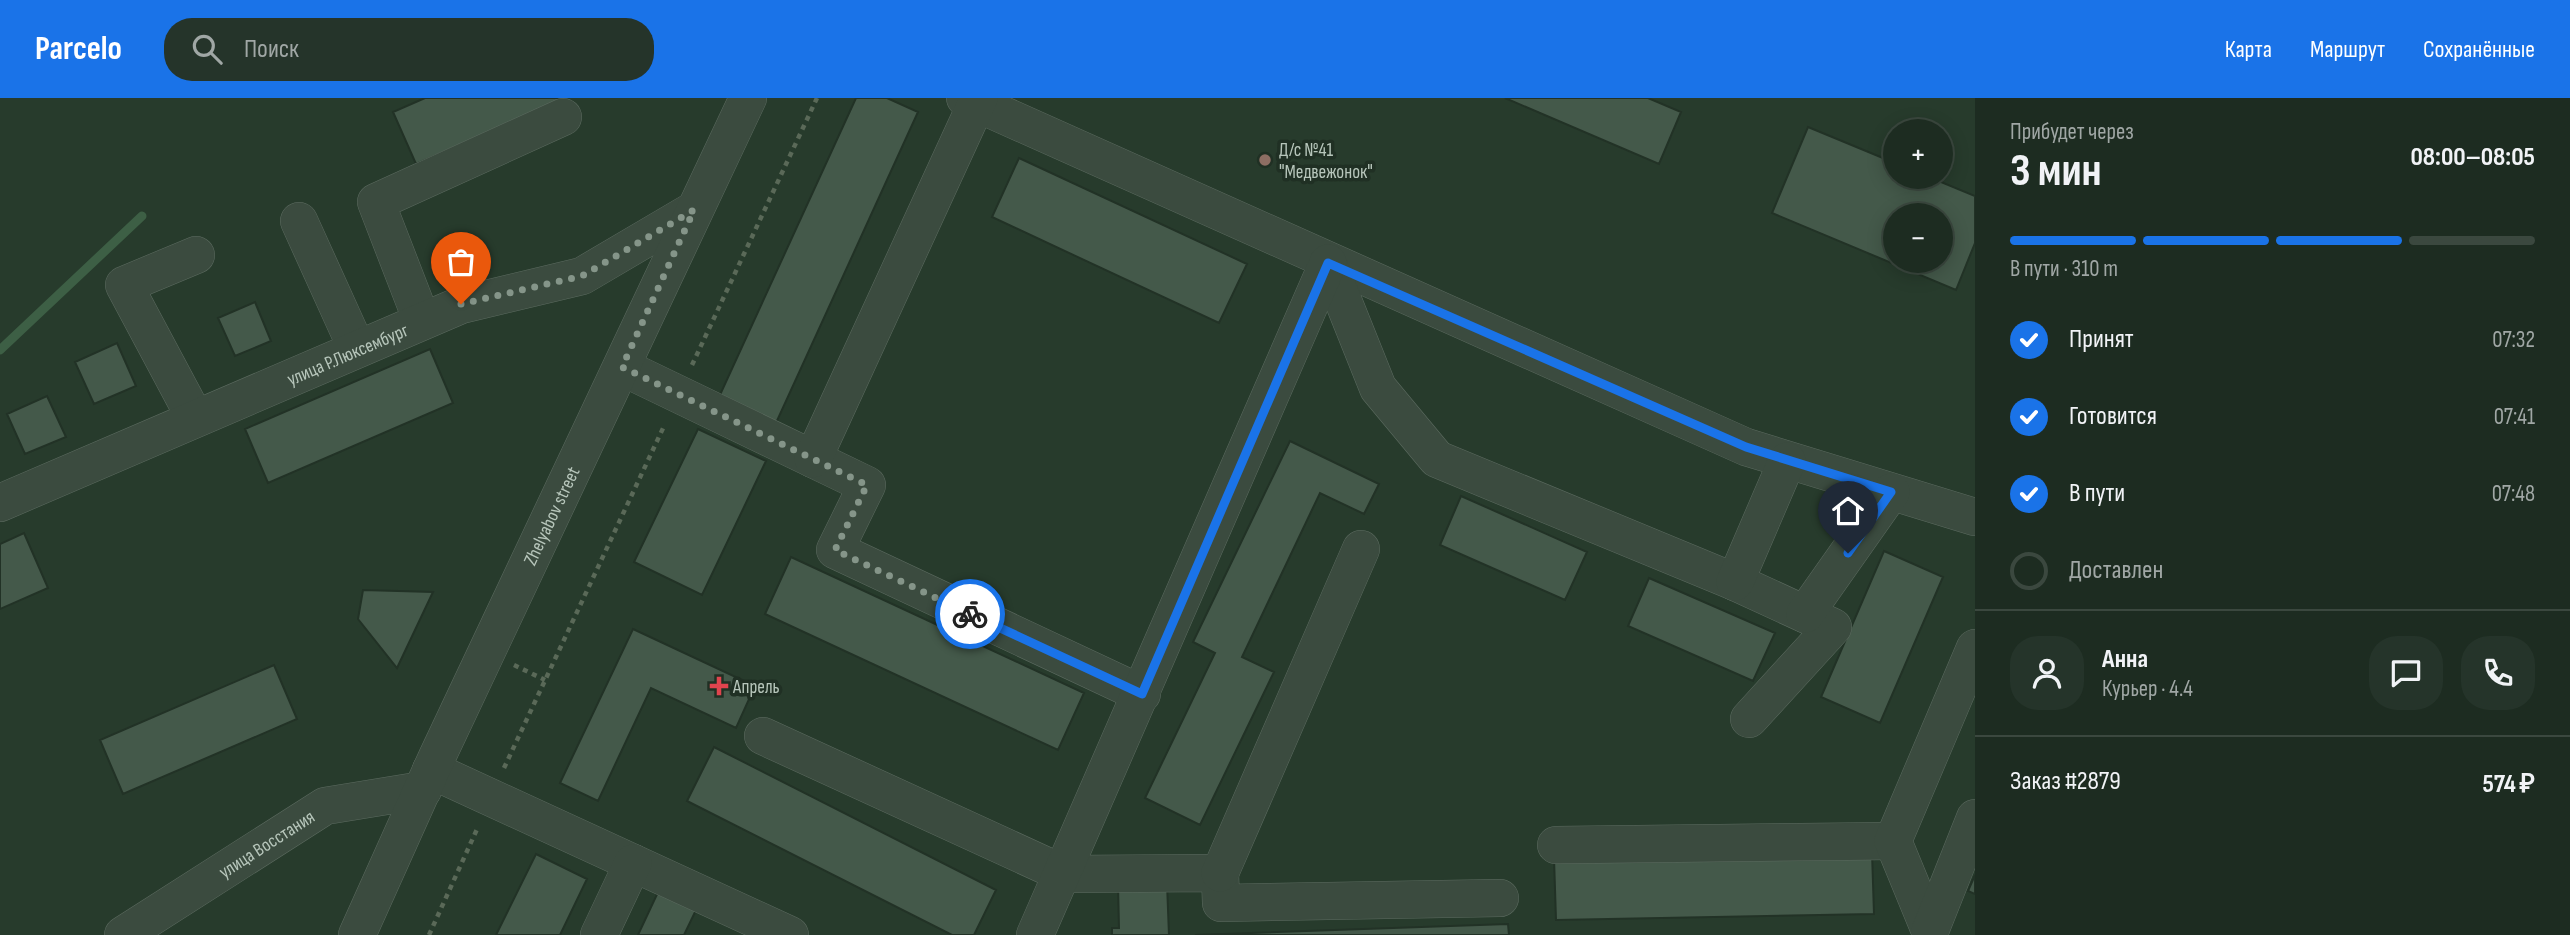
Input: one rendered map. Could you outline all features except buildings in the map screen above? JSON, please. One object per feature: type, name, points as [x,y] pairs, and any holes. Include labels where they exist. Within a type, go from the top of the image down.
[{"type":"street","name":"Zhelyabov street","points":[[357,935],[427,780],[748,98]]},
{"type":"street","points":[[813,459],[973,100],[1328,263],[1746,447],[1975,517]]},
{"type":"street","points":[[422,321],[376,202],[563,117]]},
{"type":"street","name":"улица Р.Люксембург","points":[[0,503],[461,304],[582,276],[694,210]]},
{"type":"street","points":[[299,221],[357,349]]},
{"type":"street","points":[[195,418],[124,285],[197,255]]},
{"type":"street","points":[[1328,263],[1378,388],[1437,459],[1735,582],[1833,627],[1749,719]]},
{"type":"street","points":[[1035,935],[1328,263]]},
{"type":"street","points":[[622,367],[867,485],[835,550],[1142,694]]},
{"type":"street","points":[[1735,582],[1787,461]]},
{"type":"street","points":[[1805,614],[1891,492]]},
{"type":"street","points":[[1362,549],[1220,873],[1221,903],[1500,898]]},
{"type":"street","points":[[1941,933],[1894,841],[1975,648]]},
{"type":"street","points":[[763,736],[1063,874],[1220,873]]},
{"type":"street","points":[[427,780],[491,798],[790,935]]},
{"type":"street","name":"улица Восстания","points":[[123,935],[325,806],[427,780]]},
{"type":"street","points":[[1941,933],[1975,818]]},
{"type":"street","points":[[1556,845],[1894,841]]},
{"type":"street","points":[[599,935],[633,863]]},
{"type":"path","points":[[429,935],[817,98]]},
{"type":"waterway","points":[[0,350],[142,216]]},
{"type":"way so far","points":[[461,304],[582,276],[694,210],[622,367],[867,485],[835,550],[970,614]]},
{"type":"place","name":"Д/с №41 \"Медвежонок\"","points":[[1265,160]]},
{"type":"place","name":"Апрель","points":[[719,686]]},
{"type":"route","points":[[970,614],[1142,694],[1328,263],[1746,447],[1891,492],[1848,553]]}]
